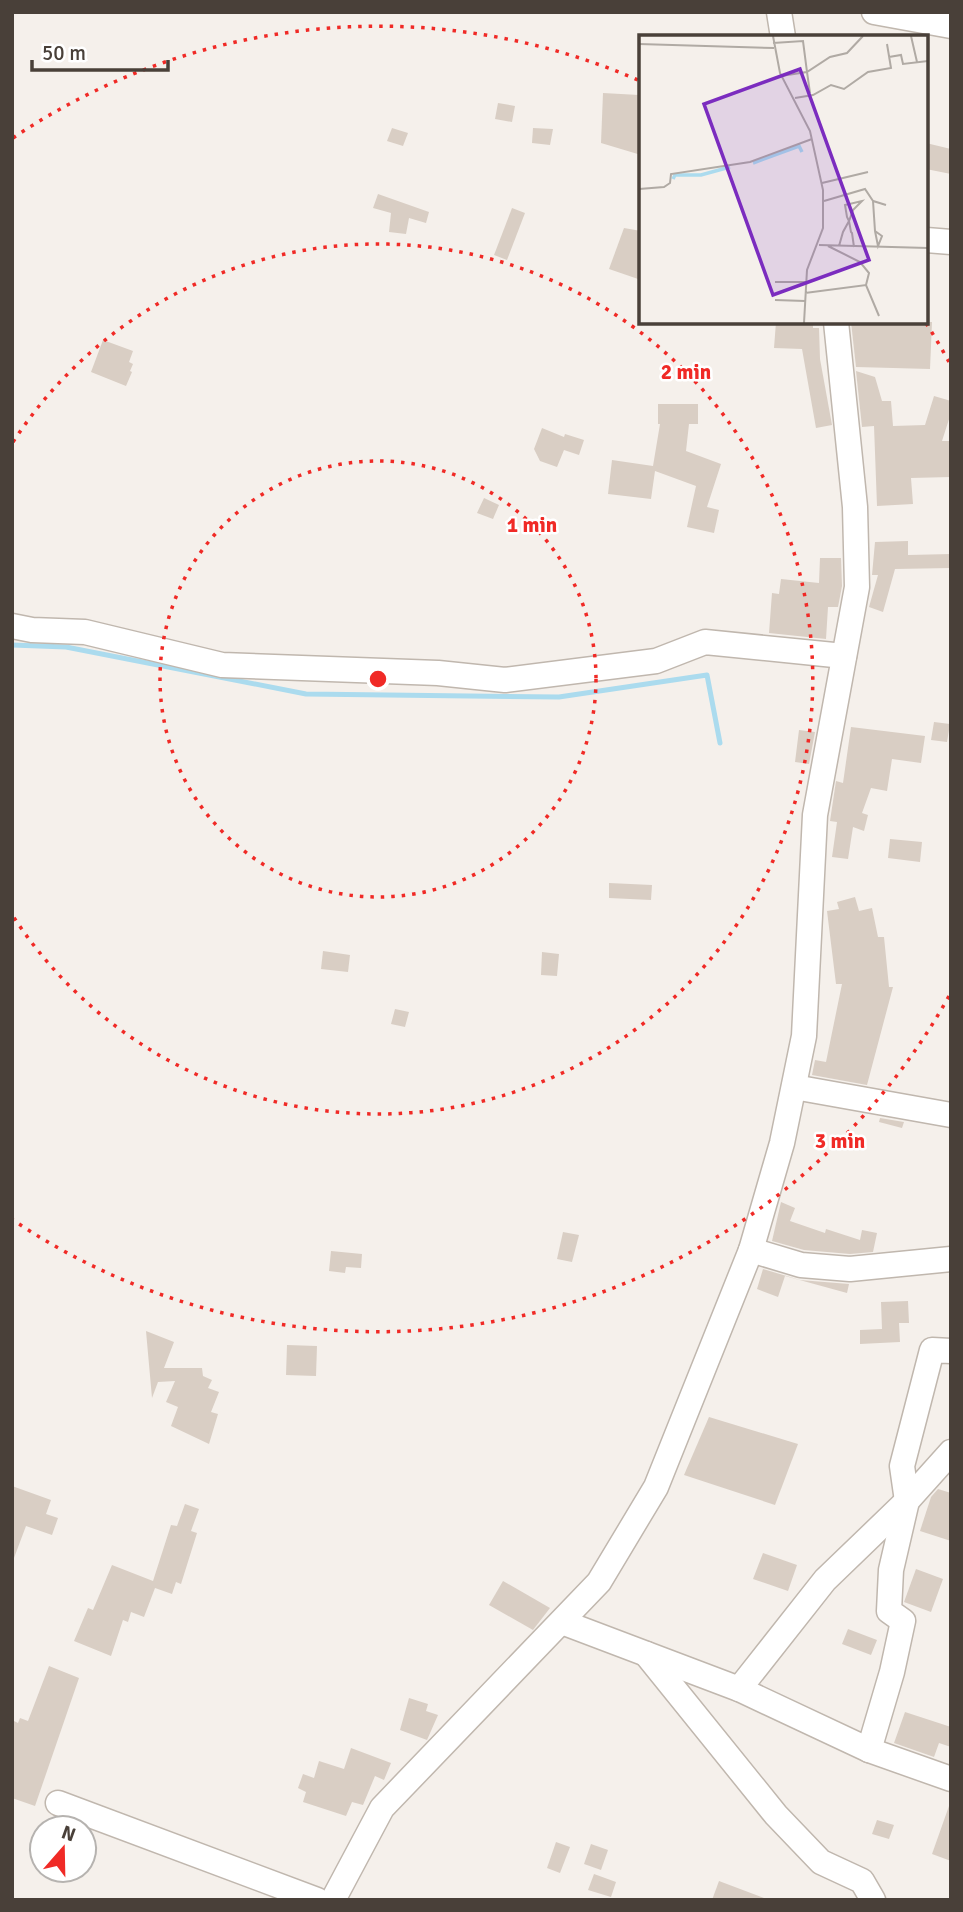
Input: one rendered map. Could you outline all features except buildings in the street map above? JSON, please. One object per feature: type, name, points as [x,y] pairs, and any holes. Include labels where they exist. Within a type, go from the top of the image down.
[{"type":"street","points":[[779,12],[783,35]]},
{"type":"street","points":[[874,12],[951,26]]},
{"type":"street","points":[[928,240],[951,242]]},
{"type":"street","points":[[333,1900],[382,1808],[599,1582],[656,1487],[751,1250],[782,1143],[804,1036],[815,815],[857,587],[855,520],[836,324]]},
{"type":"street","points":[[12,626],[32,631],[85,632],[222,665],[438,673],[505,680],[656,661],[705,642],[844,656]]},
{"type":"street","points":[[794,1087],[951,1115]]},
{"type":"street","points":[[751,1250],[801,1265],[850,1269],[951,1259]]},
{"type":"street","points":[[869,1750],[892,1672],[902,1621],[890,1611],[891,1570],[907,1501],[902,1466],[932,1349],[951,1351]]},
{"type":"street","points":[[739,1689],[824,1580],[907,1501],[951,1452]]},
{"type":"street","points":[[562,1622],[739,1689],[869,1750],[951,1779]]},
{"type":"street","points":[[645,1654],[776,1815],[821,1862],[862,1881],[873,1900]]},
{"type":"street","points":[[58,1802],[317,1900]]},
{"type":"waterway","points":[[12,645],[66,647],[306,694],[559,697],[707,675],[720,743]]}]
